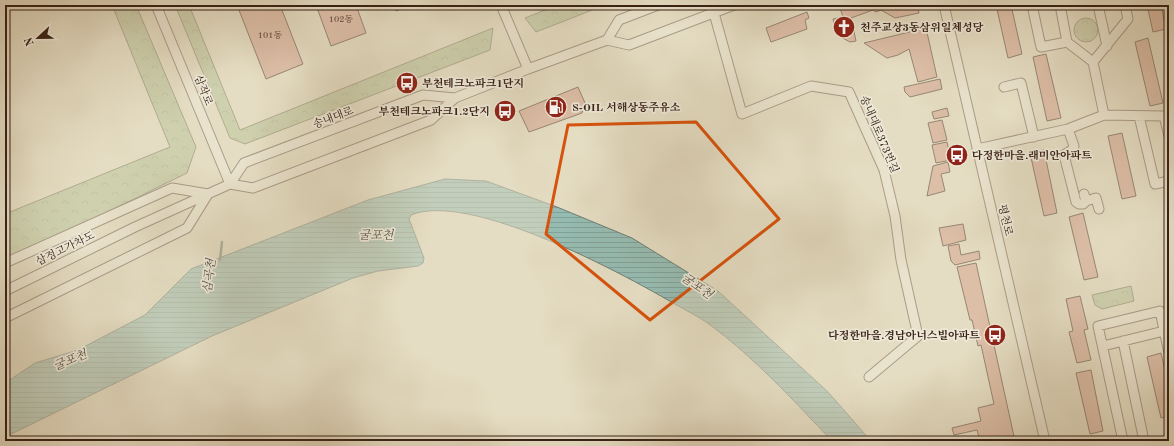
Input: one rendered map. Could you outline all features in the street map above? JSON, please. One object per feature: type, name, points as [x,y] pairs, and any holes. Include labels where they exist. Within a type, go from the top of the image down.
[{"type":"street","name":"삼작로","points":[[156,5],[230,184]]},
{"type":"street","points":[[502,5],[528,70]]},
{"type":"street","points":[[658,5],[619,20],[607,40],[630,45],[734,5]]},
{"type":"street","name":"평천로","points":[[944,5],[1045,441]]},
{"type":"street","points":[[1032,5],[1041,47],[1067,42]]},
{"type":"street","points":[[1060,5],[1067,42],[1093,62],[1104,116]]},
{"type":"street","points":[[1098,5],[1107,46]]},
{"type":"street","points":[[1093,62],[1128,19],[1125,5]]},
{"type":"street","name":"송내대로373번길","points":[[714,13],[742,114],[811,86],[849,92],[884,170],[895,216],[901,260],[918,336],[869,377]]},
{"type":"street","name":"송내대로","points":[[455,98],[423,95],[244,163],[230,184],[253,188],[432,120],[455,98],[607,40]]},
{"type":"street","points":[[1004,87],[1021,84],[1034,137]]},
{"type":"street","points":[[977,149],[1068,129],[1104,116],[1164,116],[1169,136]]},
{"type":"street","points":[[1139,116],[1155,184],[1169,181]]},
{"type":"street","points":[[1068,129],[1074,146],[1072,150],[1064,155],[1076,202],[1083,204],[1085,197],[1096,198],[1099,210]]},
{"type":"street","points":[[5,318],[187,228],[208,194],[230,184]]},
{"type":"street","points":[[5,263],[172,188],[208,194]]},
{"type":"street","name":"삼정고가차도","points":[[5,291],[135,227],[208,194]]},
{"type":"street","points":[[1123,441],[1098,326],[1160,311],[1169,353]]},
{"type":"street","points":[[1102,346],[1164,331]]},
{"type":"street","points":[[1123,341],[1144,441]]},
{"type":"highlighted area","points":[[696,122],[779,219],[650,320],[546,234],[568,125]]},
{"type":"green space","points":[[112,5],[136,5],[196,147],[187,173],[5,262],[5,214],[170,147]]},
{"type":"green space","points":[[175,5],[189,5],[240,130],[493,28],[490,50],[245,144],[230,138]]},
{"type":"green space","points":[[558,5],[605,5],[536,32],[525,18]]},
{"type":"green space","points":[[1086,18],[1091,19],[1097,25],[1097,35],[1091,41],[1086,42],[1081,41],[1075,35],[1074,30],[1075,25],[1081,19]]},
{"type":"green space","points":[[1131,286],[1134,301],[1102,309],[1095,305],[1092,295]]},
{"type":"water","name":"굴포천","points":[[445,179],[486,181],[557,207],[632,238],[718,291],[828,392],[871,441],[832,441],[758,365],[726,337],[700,318],[649,289],[582,255],[544,238],[505,224],[469,214],[437,211],[411,215],[409,219],[424,258],[423,263],[418,266],[378,271],[353,278],[212,336],[5,437],[5,383],[35,363],[78,350],[145,315],[191,269],[368,200]]},
{"type":"building","points":[[237,5],[280,5],[303,64],[266,79]]},
{"type":"building","points":[[316,5],[356,5],[366,33],[331,46]]},
{"type":"building","points":[[393,5],[411,5],[396,11]]},
{"type":"building","name":"천주교상3동삼위일체성당","points":[[839,5],[917,5],[919,13],[895,18],[881,10],[876,12],[873,10],[851,18],[856,41],[850,42],[837,35],[833,19],[843,17]]},
{"type":"building","points":[[996,5],[1011,5],[1022,54],[1008,58]]},
{"type":"building","points":[[1147,5],[1161,5],[1166,29],[1153,32]]},
{"type":"building","points":[[807,12],[809,18],[805,20],[807,29],[771,42],[766,28]]},
{"type":"building","points":[[926,28],[937,77],[918,82],[909,49],[898,55],[887,58],[864,43]]},
{"type":"building","points":[[1148,38],[1163,103],[1150,106],[1135,42]]},
{"type":"building","points":[[1046,54],[1061,118],[1047,121],[1033,57]]},
{"type":"building","points":[[940,79],[942,89],[910,97],[905,92],[904,87]]},
{"type":"building","name":"S-OIL 서해상동주유소","points":[[578,87],[585,103],[582,113],[529,132],[519,111]]},
{"type":"building","points":[[947,108],[949,116],[934,119],[932,112]]},
{"type":"building","points":[[942,120],[947,140],[933,143],[928,123]]},
{"type":"building","points":[[1122,133],[1136,196],[1122,199],[1108,136]]},
{"type":"building","points":[[947,142],[951,160],[936,163],[932,145]]},
{"type":"building","points":[[1044,150],[1057,213],[1044,216],[1030,153]]},
{"type":"building","points":[[948,162],[950,172],[941,174],[945,191],[927,196],[933,166]]},
{"type":"building","points":[[1083,213],[1098,277],[1084,280],[1069,217]]},
{"type":"building","points":[[963,224],[966,240],[943,246],[939,228]]},
{"type":"building","points":[[959,244],[961,255],[979,251],[980,259],[955,265],[951,261],[948,246]]},
{"type":"building","points":[[976,263],[1015,441],[980,441],[977,430],[954,435],[952,428],[981,421],[978,408],[994,404],[981,345],[978,346],[957,267]]},
{"type":"building","points":[[1080,296],[1088,329],[1084,330],[1091,360],[1077,363],[1069,332],[1073,331],[1066,299]]},
{"type":"building","points":[[1161,353],[1169,387],[1169,416],[1161,418],[1147,357]]},
{"type":"building","points":[[1091,370],[1103,431],[1090,434],[1076,373]]},
{"type":"building","points":[[1169,433],[1169,441],[1166,441],[1164,434]]},
{"type":"waterway","name":"심곡천","points":[[220,260],[222,242]]},
{"type":"place","name":"천주교상3동삼위일체성당","points":[[844,27]]},
{"type":"place","name":"부천테크노파크1단지","points":[[407,83]]},
{"type":"place","name":"S-OIL 서해상동주유소","points":[[556,107]]},
{"type":"place","name":"부천테크노파크1.2단지","points":[[505,111]]},
{"type":"place","name":"다정한마을.래미안아파트","points":[[957,155]]},
{"type":"place","name":"다정한마을.경남아너스빌아파트","points":[[995,335]]}]
